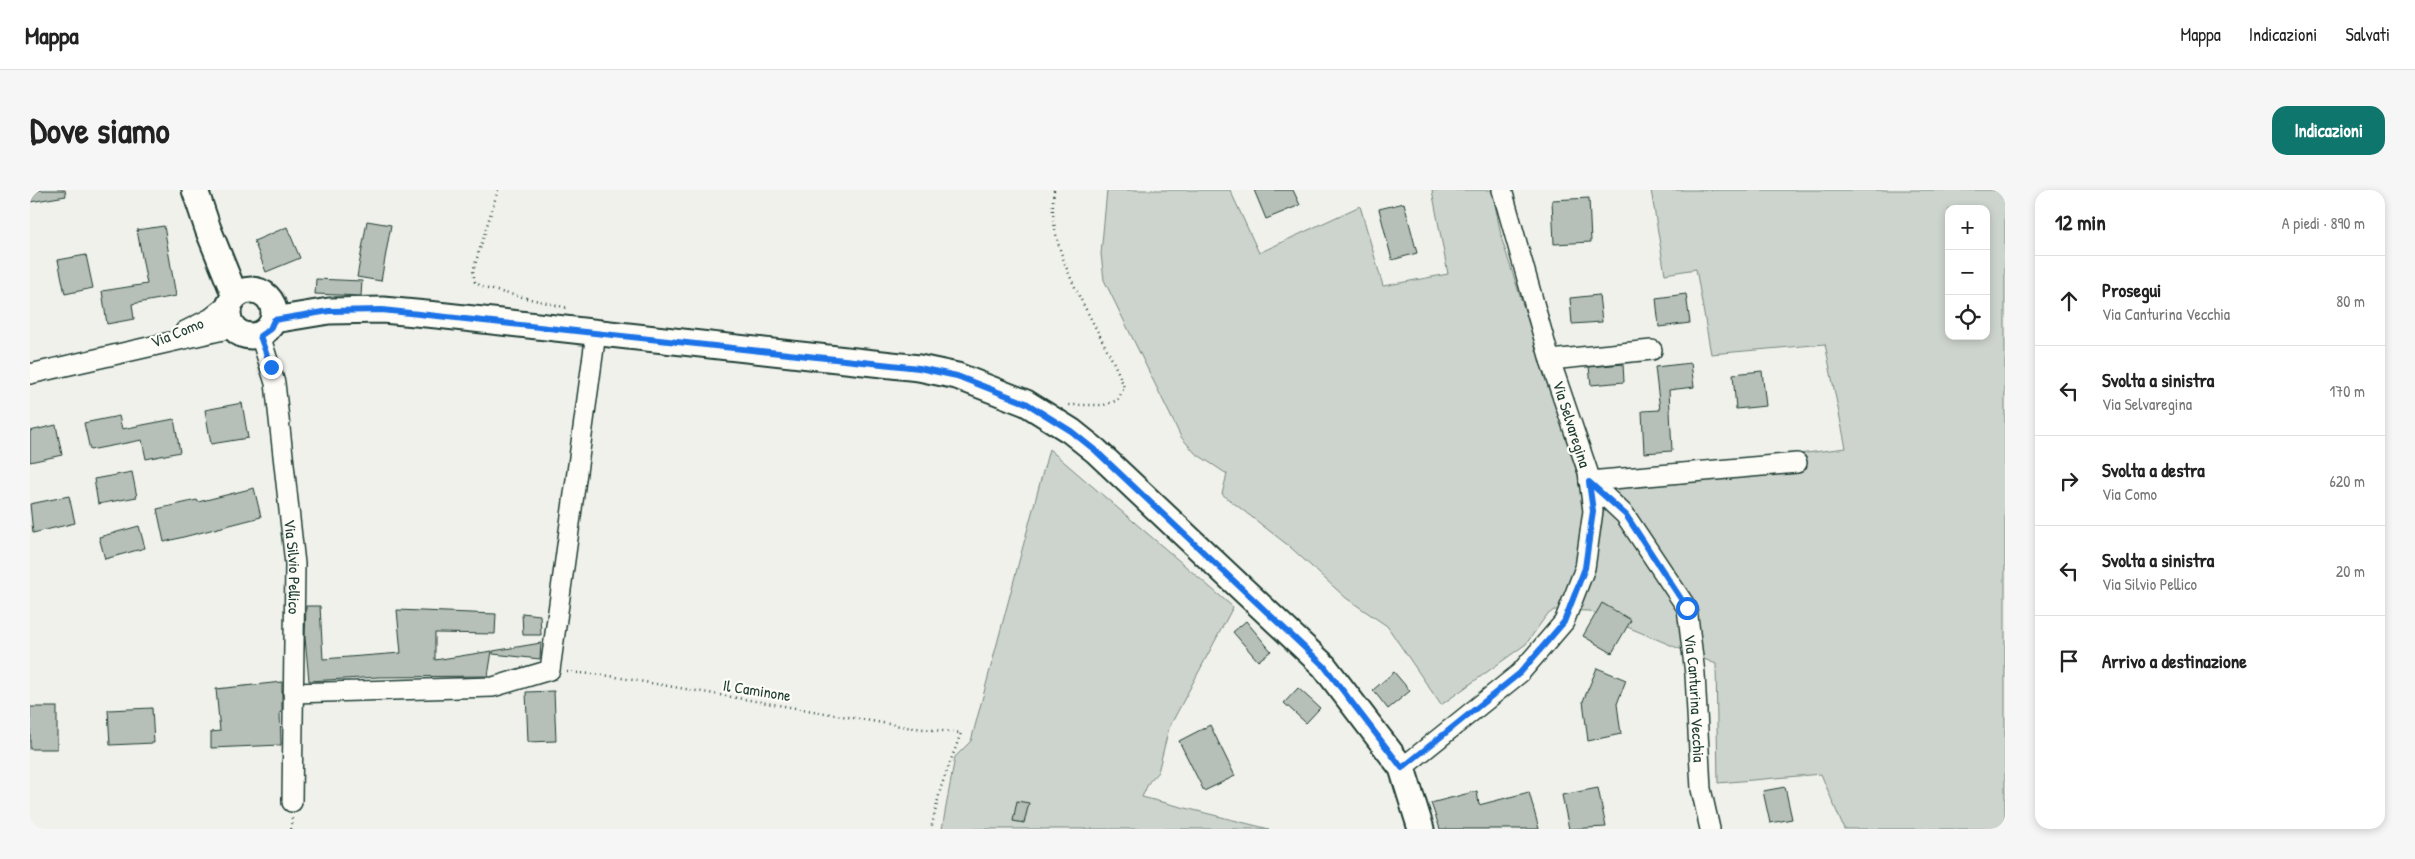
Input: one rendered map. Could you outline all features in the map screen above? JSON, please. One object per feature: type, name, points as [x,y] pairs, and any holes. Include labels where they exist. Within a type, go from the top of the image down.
[{"type":"main road","points":[[196,190],[208,229],[254,307],[228,314],[232,328]]},
{"type":"main road","name":"Via Como","points":[[254,307],[329,311],[382,310],[437,315],[919,368],[957,376],[1026,403],[1071,431],[1096,451],[1324,666],[1402,768],[1421,829]]},
{"type":"street","name":"Via Selvaregina","points":[[1402,768],[1520,673],[1564,622],[1585,568],[1593,511],[1588,472],[1550,360],[1502,190]]},
{"type":"street","name":"Via Como","points":[[120,353],[254,307]]},
{"type":"street","name":"Via Silvio Pellico","points":[[254,307],[275,383],[295,564],[292,802]]},
{"type":"street","name":"Via Como","points":[[30,374],[232,328]]},
{"type":"street","points":[[293,693],[493,687],[550,670],[596,333]]},
{"type":"street","points":[[1550,360],[1652,350]]},
{"type":"street","points":[[1589,482],[1797,463]]},
{"type":"street","name":"Via Canturina Vecchia","points":[[1589,482],[1626,515],[1687,608],[1696,674],[1701,789],[1710,829]]},
{"type":"path","points":[[498,190],[473,270],[475,282],[484,288],[539,303],[575,310]]},
{"type":"path","points":[[1054,190],[1052,200],[1056,235],[1078,296],[1115,362],[1124,387],[1118,400],[1104,405],[1065,405]]},
{"type":"path","name":"Il Caminone","points":[[550,670],[604,675],[898,726],[961,733],[941,787],[931,829]]},
{"type":"shaded area","points":[[1107,190],[1230,190],[1259,253],[1360,206],[1383,286],[1448,274],[1432,190],[1492,190],[1502,240],[1583,491],[1695,467],[1846,448],[1825,344],[1711,354],[1696,269],[1665,274],[1651,190],[2005,190],[2005,829],[1844,829],[1821,774],[1718,783],[1716,664],[1589,611],[1554,610],[1546,616],[1526,644],[1441,705],[1387,626],[1346,598],[1289,546],[1222,494],[1227,474],[1195,453],[1181,437],[1104,280],[1101,254]]},
{"type":"shaded area","points":[[1049,449],[1233,607],[1169,728],[1158,772],[1149,782],[1142,797],[1269,829],[942,829],[955,757],[971,741]]},
{"type":"building","points":[[30,190],[65,190],[66,196],[30,202]]},
{"type":"building","points":[[1254,190],[1293,190],[1300,205],[1266,219]]},
{"type":"building","points":[[1589,198],[1591,242],[1554,244],[1552,200]]},
{"type":"building","points":[[1404,203],[1417,253],[1392,260],[1379,209]]},
{"type":"building","points":[[367,221],[391,225],[381,281],[357,277]]},
{"type":"building","points":[[164,226],[176,296],[132,304],[134,319],[107,324],[102,291],[147,284],[137,230]]},
{"type":"building","points":[[287,227],[300,258],[266,272],[254,241]]},
{"type":"building","points":[[86,255],[93,288],[65,294],[58,260]]},
{"type":"building","points":[[316,279],[362,281],[361,296],[315,294]]},
{"type":"building","points":[[1686,294],[1690,323],[1659,327],[1656,298]]},
{"type":"building","points":[[1599,295],[1602,322],[1572,324],[1570,298]]},
{"type":"building","points":[[1691,363],[1694,387],[1669,390],[1672,451],[1644,453],[1642,411],[1660,410],[1655,367]]},
{"type":"building","points":[[1623,364],[1624,382],[1591,385],[1589,367]]},
{"type":"building","points":[[1762,371],[1766,406],[1736,409],[1733,374]]},
{"type":"building","points":[[242,403],[248,438],[211,444],[205,410]]},
{"type":"building","points":[[119,416],[122,429],[174,419],[180,452],[146,459],[142,440],[90,450],[84,423]]},
{"type":"building","points":[[56,425],[62,455],[30,462],[30,431]]},
{"type":"building","points":[[132,472],[137,497],[98,504],[94,479]]},
{"type":"building","points":[[254,488],[261,517],[164,542],[157,509],[197,500],[198,502]]},
{"type":"building","points":[[69,496],[75,523],[33,533],[30,504]]},
{"type":"building","points":[[139,526],[145,548],[105,559],[99,537]]},
{"type":"building","points":[[1602,603],[1631,620],[1612,653],[1583,636]]},
{"type":"building","points":[[306,606],[320,606],[323,659],[401,653],[397,610],[496,614],[495,634],[435,633],[435,660],[492,651],[488,676],[379,677],[309,681],[305,638]]},
{"type":"building","points":[[522,613],[540,615],[541,635],[523,635]]},
{"type":"building","points":[[1246,621],[1271,651],[1258,661],[1233,632]]},
{"type":"building","points":[[541,643],[540,659],[493,654],[493,651]]},
{"type":"building","points":[[1597,668],[1626,680],[1617,704],[1621,734],[1588,741],[1583,701]]},
{"type":"building","points":[[1394,672],[1410,691],[1388,709],[1373,690]]},
{"type":"building","points":[[282,682],[282,712],[280,712],[281,745],[211,748],[211,732],[220,731],[216,689]]},
{"type":"building","points":[[1298,688],[1320,708],[1306,723],[1284,703]]},
{"type":"building","points":[[554,691],[556,741],[528,742],[526,692]]},
{"type":"building","points":[[30,707],[57,707],[57,749],[30,749]]},
{"type":"building","points":[[152,708],[154,743],[110,745],[108,710]]},
{"type":"building","points":[[1210,725],[1235,776],[1204,791],[1179,741]]},
{"type":"building","points":[[1785,787],[1792,819],[1770,823],[1763,791]]},
{"type":"building","points":[[1598,788],[1606,827],[1569,829],[1562,795]]},
{"type":"building","points":[[1477,791],[1479,805],[1529,792],[1539,829],[1440,829],[1431,803]]},
{"type":"building","points":[[1017,801],[1029,803],[1024,823],[1013,821]]},
{"type":"route","points":[[271,367],[260,336],[270,329],[274,320],[329,311],[382,310],[919,368],[957,376],[992,388],[1026,403],[1047,415],[1096,451],[1324,666],[1402,768],[1520,673],[1564,622],[1585,568],[1593,511],[1589,482],[1626,515],[1687,608]]}]
